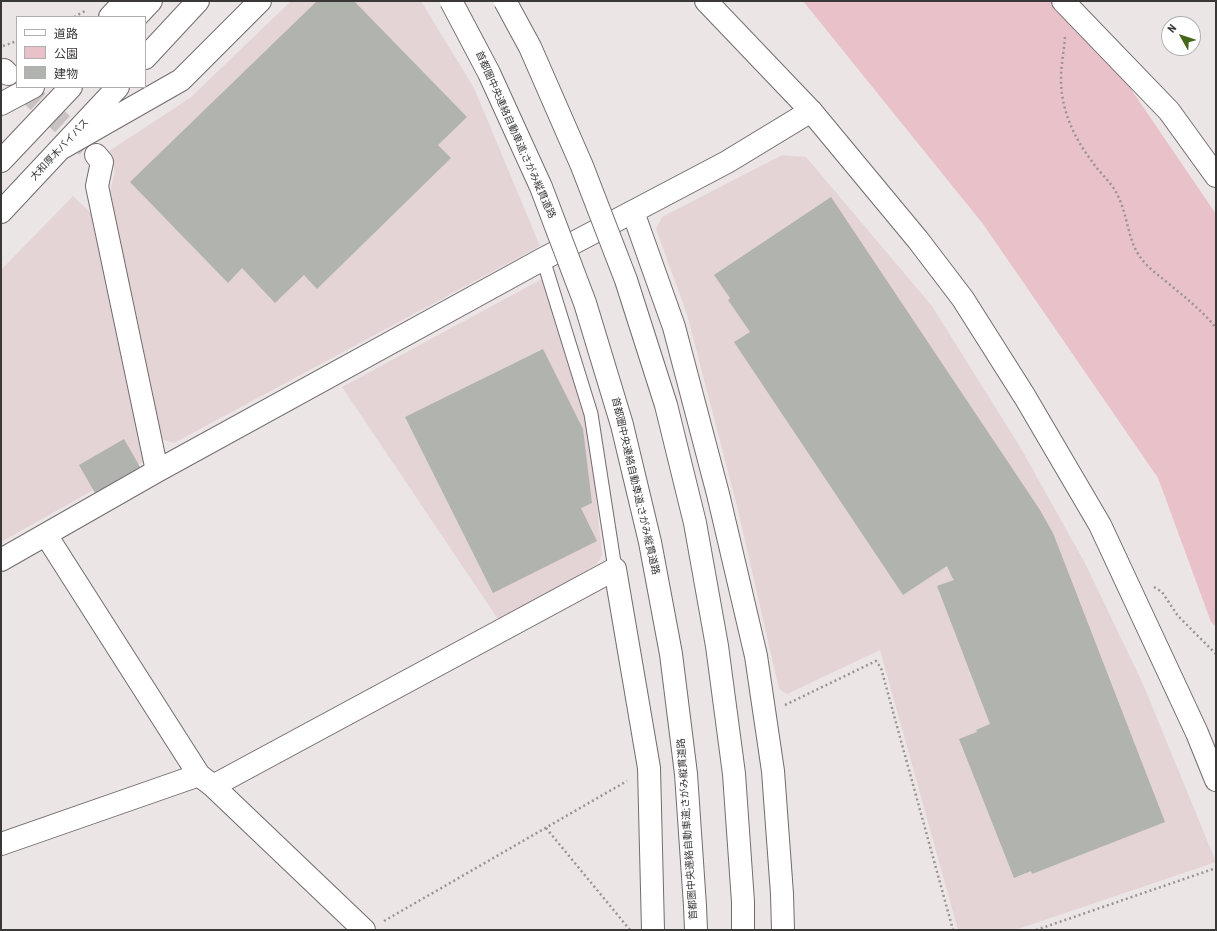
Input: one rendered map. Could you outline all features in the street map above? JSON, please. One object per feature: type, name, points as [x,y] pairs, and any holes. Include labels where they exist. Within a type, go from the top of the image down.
[{"type":"main road","points":[[111,16],[125,1]]},
{"type":"main road","points":[[137,16],[151,1]]},
{"type":"main road","points":[[146,57],[198,1]]},
{"type":"main road","points":[[60,149],[181,80],[260,1]]},
{"type":"main road","name":"首都圏中央連絡自動車道;さがみ縦貫道路","points":[[451,1],[489,73],[541,187],[585,303],[622,425],[650,542],[671,654],[686,774],[696,930]]},
{"type":"main road","points":[[505,1],[530,47],[582,166],[626,280],[666,405],[695,523],[717,646],[734,774],[743,902],[743,930]]},
{"type":"main road","points":[[706,1],[811,111],[918,240],[967,305],[1025,397],[1100,525],[1197,733],[1216,780]]},
{"type":"main road","points":[[1065,4],[1169,111],[1216,176]]},
{"type":"main road","points":[[1,104],[30,88]]},
{"type":"main road","points":[[1,162],[70,88]]},
{"type":"main road","name":"大和厚木バイパス","points":[[1,212],[117,88]]},
{"type":"main road","points":[[1,560],[158,471],[543,259],[727,162],[811,111]]},
{"type":"main road","points":[[96,155],[102,162],[97,186],[158,471]]},
{"type":"main road","points":[[633,212],[674,327],[718,494],[756,656],[773,771],[782,894],[783,930]]},
{"type":"main road","points":[[46,535],[206,781],[364,930]]},
{"type":"main road","points":[[1,844],[206,781],[615,569],[649,768],[653,930]]},
{"type":"lane","points":[[543,259],[591,414],[615,569]]},
{"type":"path","points":[[1065,4],[1061,80],[1064,106],[1078,141],[1092,162],[1114,188],[1119,198],[1136,252],[1145,264],[1204,314],[1216,328]]},
{"type":"path","points":[[76,16],[85,10]]},
{"type":"path","points":[[1,47],[16,41]]},
{"type":"path","points":[[1132,593],[1151,586],[1162,592],[1178,616],[1216,654]]},
{"type":"path","points":[[546,828],[630,930]]},
{"type":"path","points":[[1036,930],[1216,868]]},
{"type":"shaded area","points":[[291,1],[421,1],[474,88],[540,246],[174,443],[158,438],[108,198],[115,172],[109,151],[190,98]]},
{"type":"shaded area","points":[[782,155],[806,157],[932,306],[1019,445],[1085,563],[1143,684],[1216,862],[1015,930],[958,930],[880,650],[787,694],[779,689],[738,510],[687,314],[656,229],[662,217]]},
{"type":"shaded area","points":[[73,196],[95,217],[145,461],[1,542],[1,270]]},
{"type":"shaded area","points":[[542,279],[589,427],[602,555],[597,564],[500,622],[342,387]]},
{"type":"green space","points":[[803,1],[1071,1],[1216,214],[1216,627],[1211,622],[1158,478],[983,224]]},
{"type":"building","points":[[317,1],[354,1],[467,117],[438,145],[451,158],[317,289],[304,275],[275,303],[242,268],[228,283],[130,182]]},
{"type":"building","points":[[831,197],[1040,510],[1053,533],[1165,822],[1032,874],[1031,871],[1014,878],[959,739],[977,732],[976,730],[990,724],[937,586],[954,580],[947,566],[903,595],[734,342],[750,332],[728,300],[730,298],[714,275]]},
{"type":"building","points":[[543,349],[583,429],[592,503],[581,508],[597,541],[493,593],[405,417]]},
{"type":"building","points":[[124,439],[140,467],[95,493],[79,465]]},
{"type":"tunnel","points":[[23,88],[96,155]]}]
